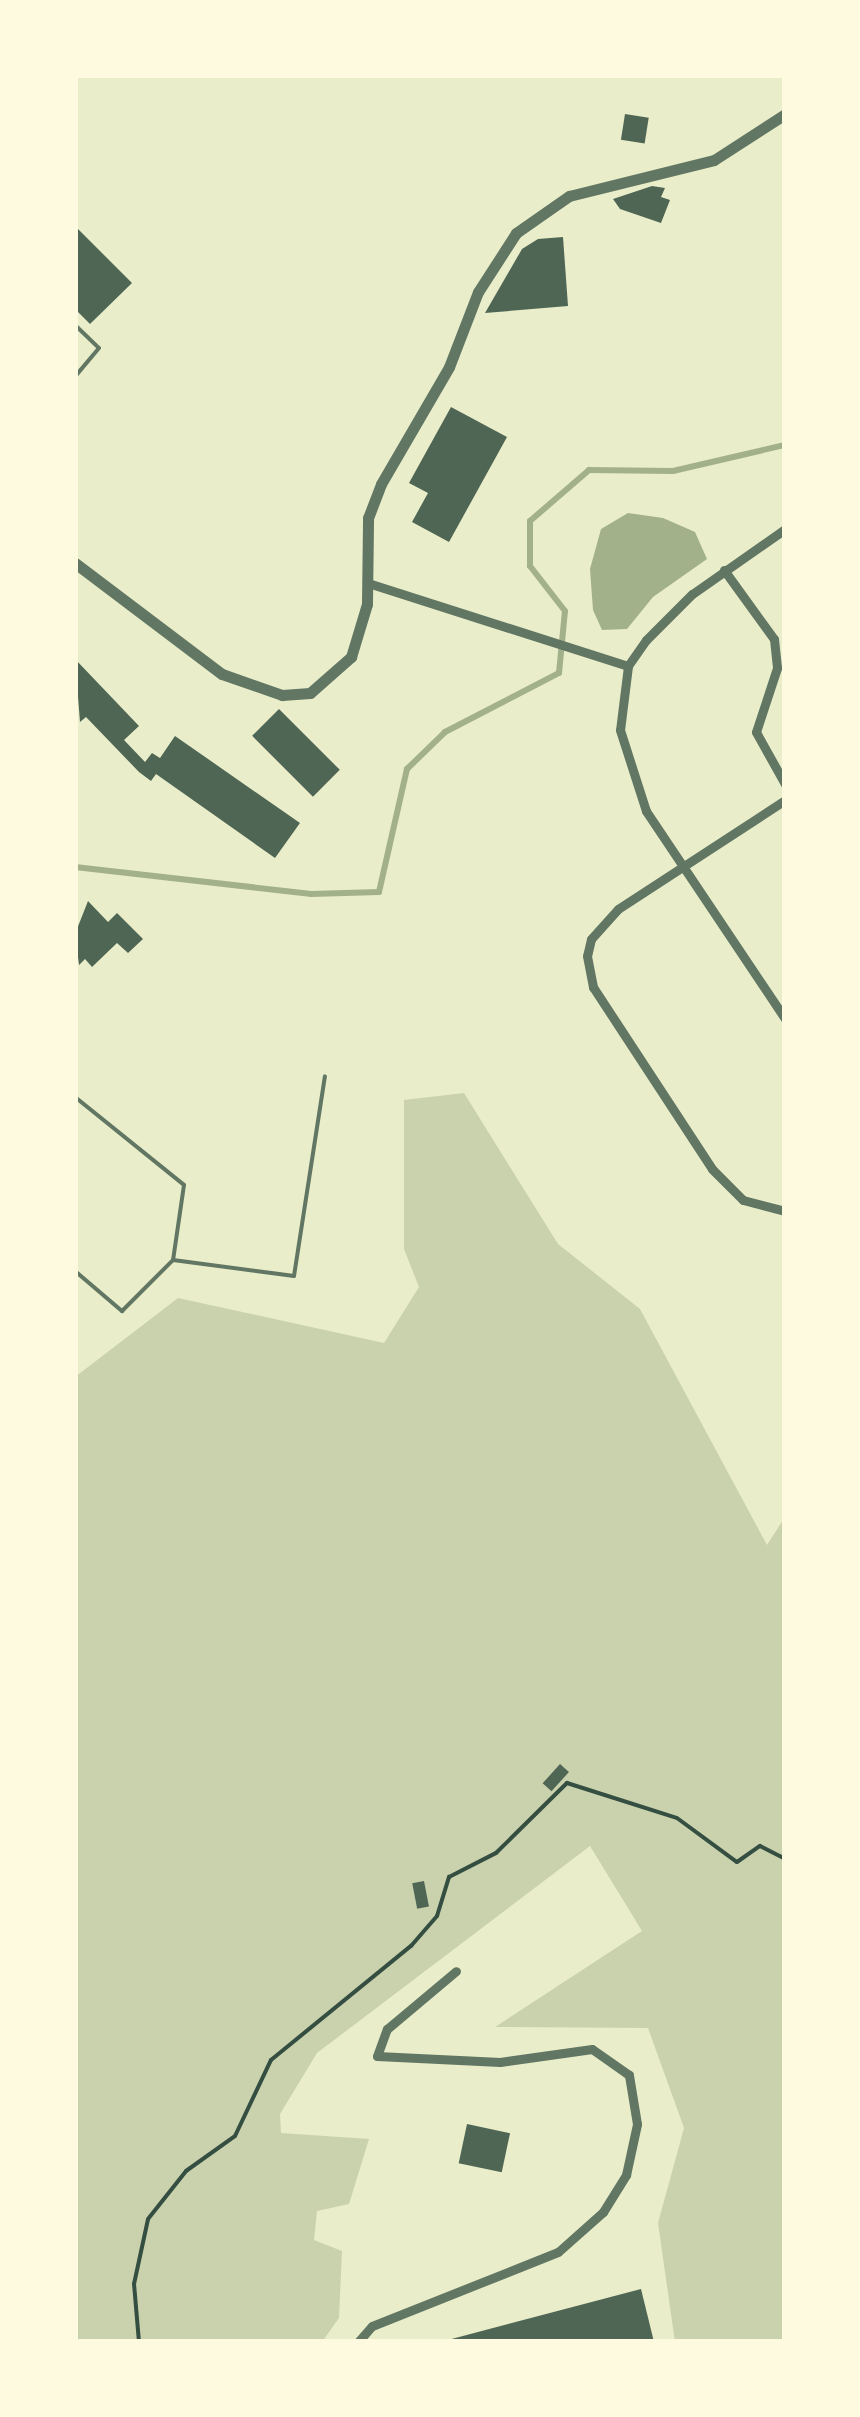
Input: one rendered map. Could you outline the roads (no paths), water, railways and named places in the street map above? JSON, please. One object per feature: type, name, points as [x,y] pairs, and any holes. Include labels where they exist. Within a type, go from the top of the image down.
[{"type":"street","points":[[75,563],[222,674],[282,695],[310,694],[351,657],[368,583],[368,518],[382,484],[449,367],[478,292],[516,233],[570,196],[714,160],[785,114]]},
{"type":"street","points":[[785,529],[692,594],[628,666],[620,730],[628,770],[646,811],[785,1019]]},
{"type":"street","points":[[724,570],[774,639],[777,668],[756,732],[785,784]]},
{"type":"street","points":[[368,583],[628,666]]},
{"type":"street","points":[[785,800],[602,924],[591,940],[588,975],[728,1188],[764,1209],[785,1211]]},
{"type":"street","points":[[358,2342],[372,2326],[558,2252],[604,2212],[626,2175],[637,2124],[629,2076],[592,2049],[500,2062],[377,2056],[388,2029],[456,1971]]},
{"type":"lane","points":[[75,325],[99,348],[75,378]]},
{"type":"lane","points":[[173,1260],[294,1276],[325,1076]]},
{"type":"lane","points":[[75,1098],[184,1184],[173,1260],[122,1311],[75,1271]]},
{"type":"waterway","points":[[75,867],[311,894],[379,892],[407,769],[445,732],[559,673],[565,611],[530,566],[530,521],[589,470],[673,471],[785,445]]}]
